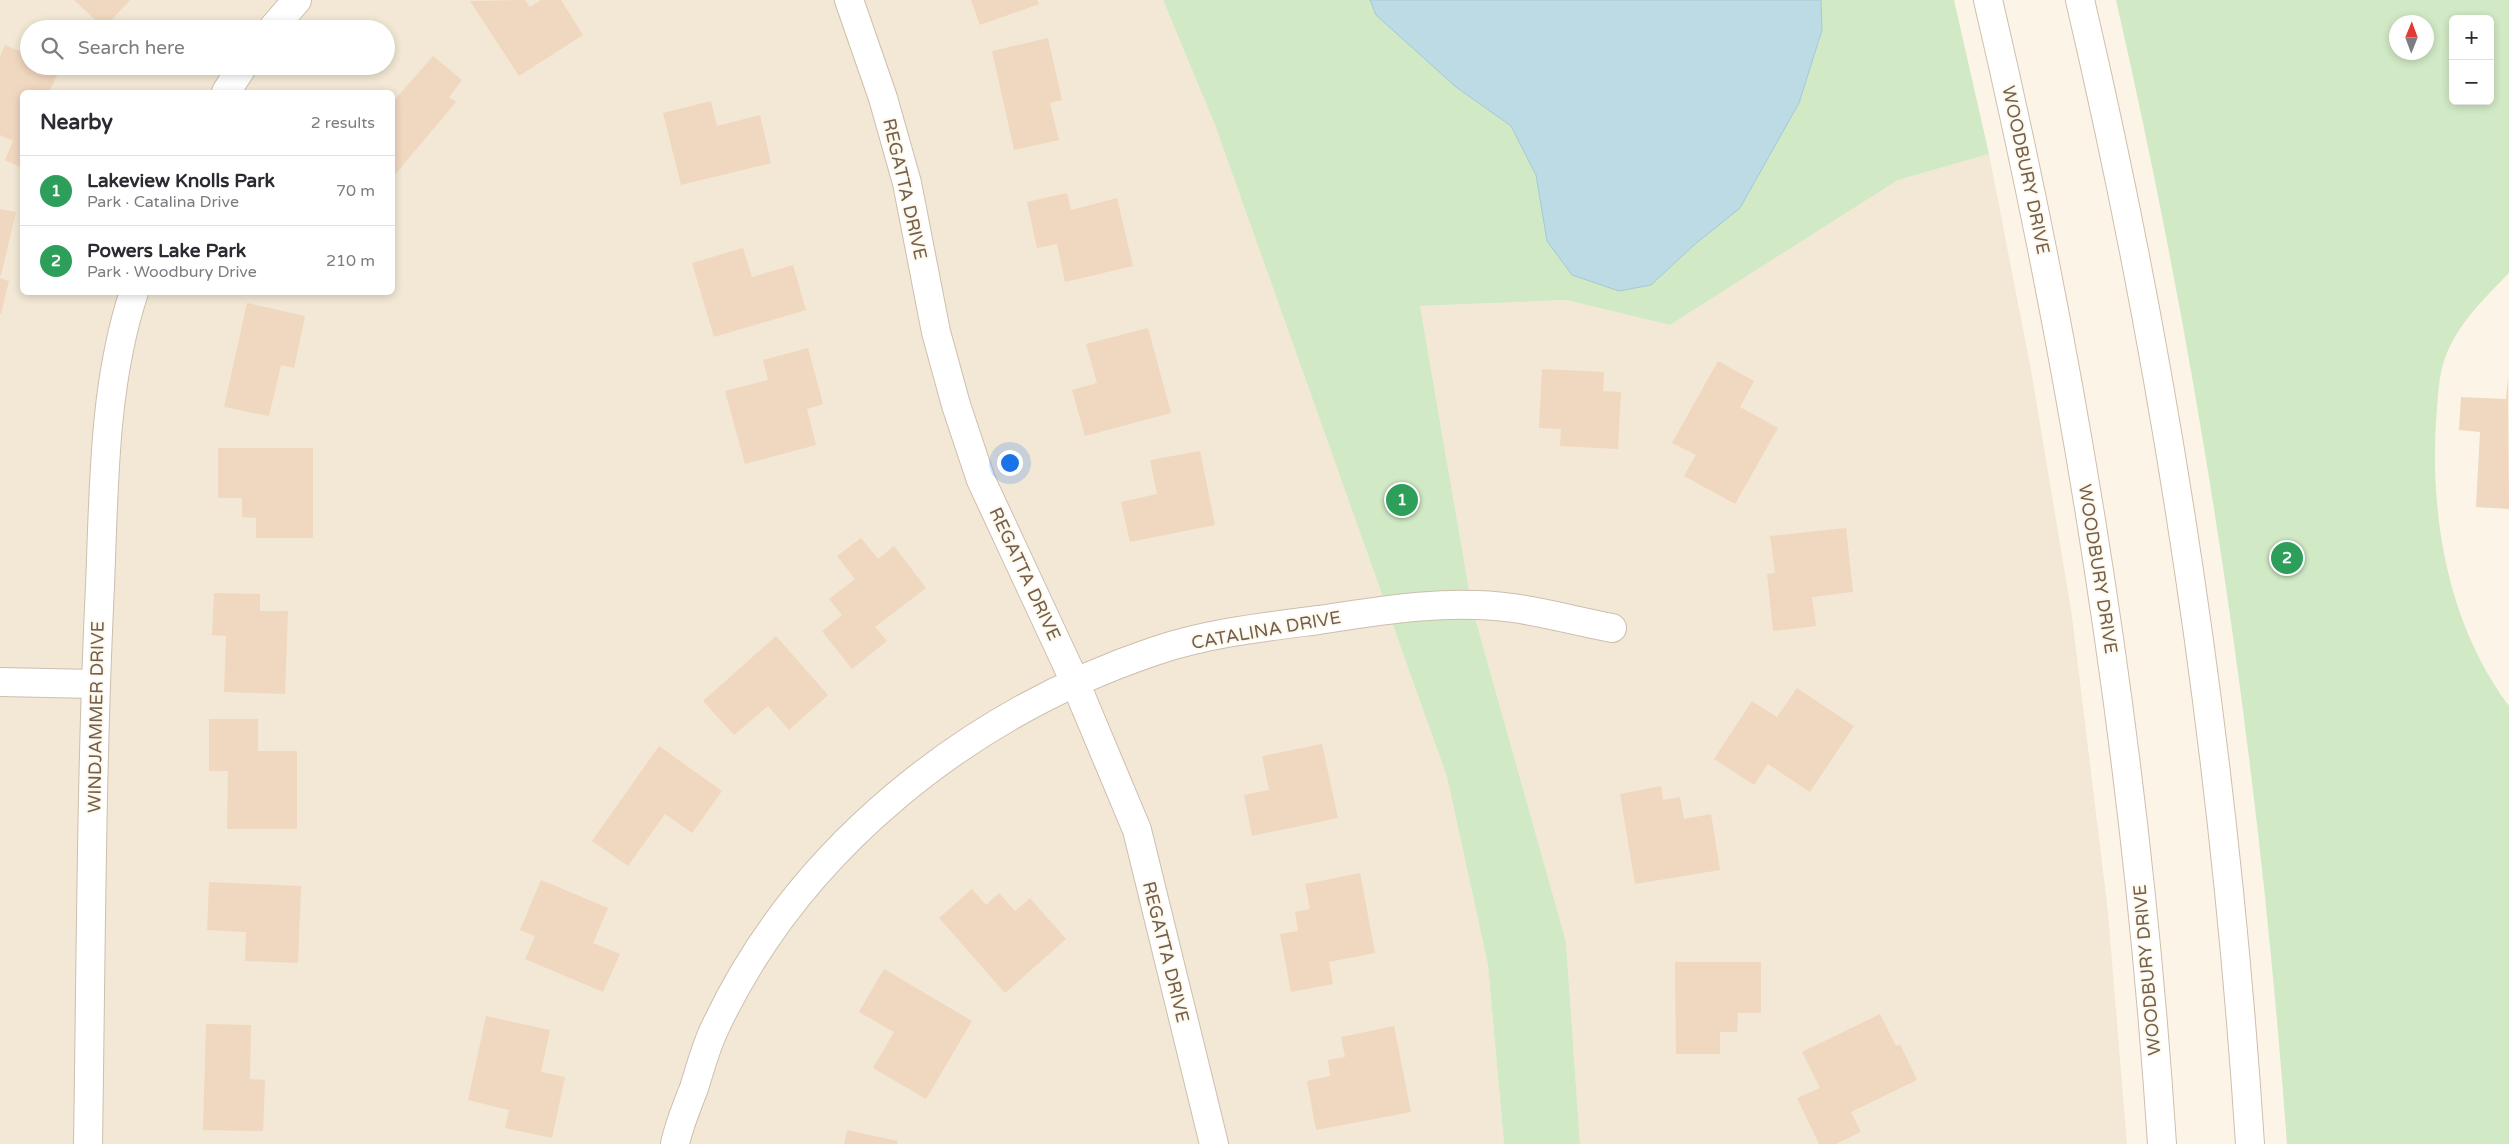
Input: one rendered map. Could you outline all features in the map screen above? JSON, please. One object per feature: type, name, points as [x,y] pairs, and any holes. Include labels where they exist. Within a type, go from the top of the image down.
[{"type":"street","points":[[279,20],[296,0]]},
{"type":"street","name":"REGATTA DRIVE","points":[[849,0],[880,89],[907,183],[936,332],[959,414],[981,480],[1075,682],[1137,830],[1214,1144]]},
{"type":"street","name":"WOODBURY DRIVE","points":[[1988,0],[2043,249],[2074,418],[2103,596],[2137,865],[2162,1144]]},
{"type":"street","points":[[2080,0],[2145,307],[2191,584],[2233,925],[2250,1144]]},
{"type":"street","points":[[227,90],[237,75]]},
{"type":"street","name":"WINDJAMMER DRIVE","points":[[88,1144],[95,684],[105,473],[114,381],[133,295]]},
{"type":"street","name":"CATALINA DRIVE","points":[[674,1144],[713,1032],[758,951],[804,887],[858,831],[918,779],[984,731],[1075,682],[1157,650],[1226,633],[1412,606],[1512,608],[1612,628]]},
{"type":"street","points":[[0,682],[95,684]]},
{"type":"shaded area","points":[[0,0],[1163,0],[1215,125],[1447,777],[1488,965],[1504,1144],[0,1144]]},
{"type":"shaded area","points":[[1989,154],[2031,370],[2072,616],[2108,912],[2127,1144],[1580,1144],[1566,942],[1472,607],[1420,306],[1566,300],[1670,325],[1898,180]]},
{"type":"green space","points":[[1163,0],[1954,0],[1989,154],[1898,180],[1670,325],[1566,300],[1420,306],[1472,607],[1566,942],[1580,1144],[1504,1144],[1488,965],[1447,777],[1215,125]]},
{"type":"green space","points":[[2116,0],[2509,0],[2509,273],[2481,302],[2464,323],[2450,345],[2441,373],[2436,421],[2435,458],[2436,496],[2441,534],[2448,571],[2458,607],[2471,642],[2488,675],[2509,706],[2509,1144],[2287,1144],[2261,856],[2243,712],[2201,426],[2175,284]]},
{"type":"water","points":[[1370,0],[1821,0],[1822,30],[1799,103],[1740,208],[1694,245],[1651,285],[1619,291],[1572,275],[1547,241],[1536,175],[1511,126],[1456,87],[1376,15]]},
{"type":"building","points":[[74,0],[130,0],[111,20],[95,20]]},
{"type":"building","points":[[525,0],[530,7],[541,0],[561,0],[583,35],[519,76],[470,1]]},
{"type":"building","points":[[971,0],[1037,0],[1039,4],[980,25]]},
{"type":"building","points":[[1048,38],[1062,100],[1050,103],[1059,140],[1014,150],[992,51]]},
{"type":"building","points":[[5,45],[20,51],[20,75],[57,75],[50,90],[20,90],[20,167],[5,160],[13,141],[0,135],[0,57]]},
{"type":"building","points":[[433,56],[462,80],[449,97],[456,102],[395,174],[395,100]]},
{"type":"building","points":[[711,101],[717,126],[760,115],[771,163],[681,185],[663,113]]},
{"type":"building","points":[[1067,193],[1071,210],[1117,198],[1133,266],[1065,282],[1057,244],[1037,248],[1027,202]]},
{"type":"building","points":[[0,209],[16,212],[1,275],[0,275]]},
{"type":"building","points":[[743,248],[752,277],[793,265],[806,310],[714,337],[692,263]]},
{"type":"building","points":[[0,278],[9,281],[1,314],[0,314]]},
{"type":"building","points":[[247,303],[305,316],[294,368],[281,365],[269,416],[224,407]]},
{"type":"building","points":[[1148,328],[1171,413],[1085,436],[1072,390],[1097,383],[1086,344]]},
{"type":"building","points":[[808,348],[823,404],[807,409],[816,445],[745,464],[725,391],[768,380],[763,360]]},
{"type":"building","points":[[1718,361],[1754,381],[1740,407],[1778,428],[1735,504],[1684,476],[1696,455],[1672,443]]},
{"type":"building","points":[[1542,369],[1604,372],[1603,391],[1621,392],[1618,449],[1560,446],[1561,429],[1539,428]]},
{"type":"building","points":[[2508,376],[2509,509],[2476,507],[2480,432],[2459,430],[2461,397],[2506,399]]},
{"type":"building","points":[[218,448],[313,448],[313,538],[256,538],[256,518],[242,517],[242,498],[218,498]]},
{"type":"building","points":[[1200,451],[1215,525],[1130,542],[1121,502],[1157,494],[1150,460]]},
{"type":"building","points":[[1846,528],[1853,592],[1812,597],[1816,626],[1773,631],[1767,574],[1775,573],[1770,536]]},
{"type":"building","points":[[861,538],[878,559],[894,546],[926,588],[875,627],[887,641],[852,669],[822,631],[842,615],[829,599],[855,579],[837,556]]},
{"type":"building","points":[[214,593],[260,594],[260,611],[288,611],[285,694],[224,692],[226,636],[212,635]]},
{"type":"building","points":[[776,636],[828,695],[789,730],[768,706],[734,735],[703,701]]},
{"type":"building","points":[[1797,688],[1854,726],[1810,792],[1768,764],[1754,785],[1714,759],[1752,701],[1777,717]]},
{"type":"building","points":[[209,719],[258,719],[258,751],[297,751],[297,829],[227,829],[228,771],[209,771]]},
{"type":"building","points":[[1322,744],[1338,818],[1252,836],[1244,795],[1269,790],[1262,756]]},
{"type":"building","points":[[659,746],[722,791],[692,833],[665,814],[628,866],[592,841]]},
{"type":"building","points":[[1661,786],[1663,800],[1680,797],[1684,819],[1711,814],[1720,870],[1635,884],[1620,794]]},
{"type":"building","points":[[1360,873],[1375,953],[1329,962],[1333,984],[1291,992],[1280,934],[1298,931],[1295,912],[1310,909],[1305,884]]},
{"type":"building","points":[[541,880],[608,908],[593,943],[620,954],[603,992],[525,959],[535,936],[520,930]]},
{"type":"building","points":[[209,882],[301,886],[298,963],[245,961],[246,932],[207,930]]},
{"type":"building","points":[[972,889],[986,905],[999,893],[1015,911],[1030,898],[1066,939],[1005,993],[939,918]]},
{"type":"building","points":[[1675,962],[1761,962],[1761,1013],[1738,1013],[1737,1032],[1720,1032],[1720,1054],[1676,1054]]},
{"type":"building","points":[[884,969],[972,1021],[926,1099],[873,1068],[894,1032],[859,1012]]},
{"type":"building","points":[[1880,1014],[1896,1046],[1900,1044],[1917,1080],[1851,1112],[1861,1132],[1836,1144],[1819,1144],[1797,1098],[1820,1088],[1802,1052]]},
{"type":"building","points":[[486,1016],[550,1030],[541,1072],[565,1077],[552,1138],[505,1128],[509,1110],[468,1100]]},
{"type":"building","points":[[206,1024],[251,1025],[250,1079],[265,1080],[263,1131],[203,1130]]},
{"type":"building","points":[[1394,1026],[1411,1112],[1316,1130],[1307,1081],[1330,1076],[1328,1060],[1345,1057],[1341,1037]]},
{"type":"building","points":[[847,1130],[898,1141],[897,1144],[844,1144]]},
{"type":"place","name":"Lakeview Knolls Park","points":[[1402,500]]},
{"type":"place","name":"Powers Lake Park","points":[[2287,558]]}]
